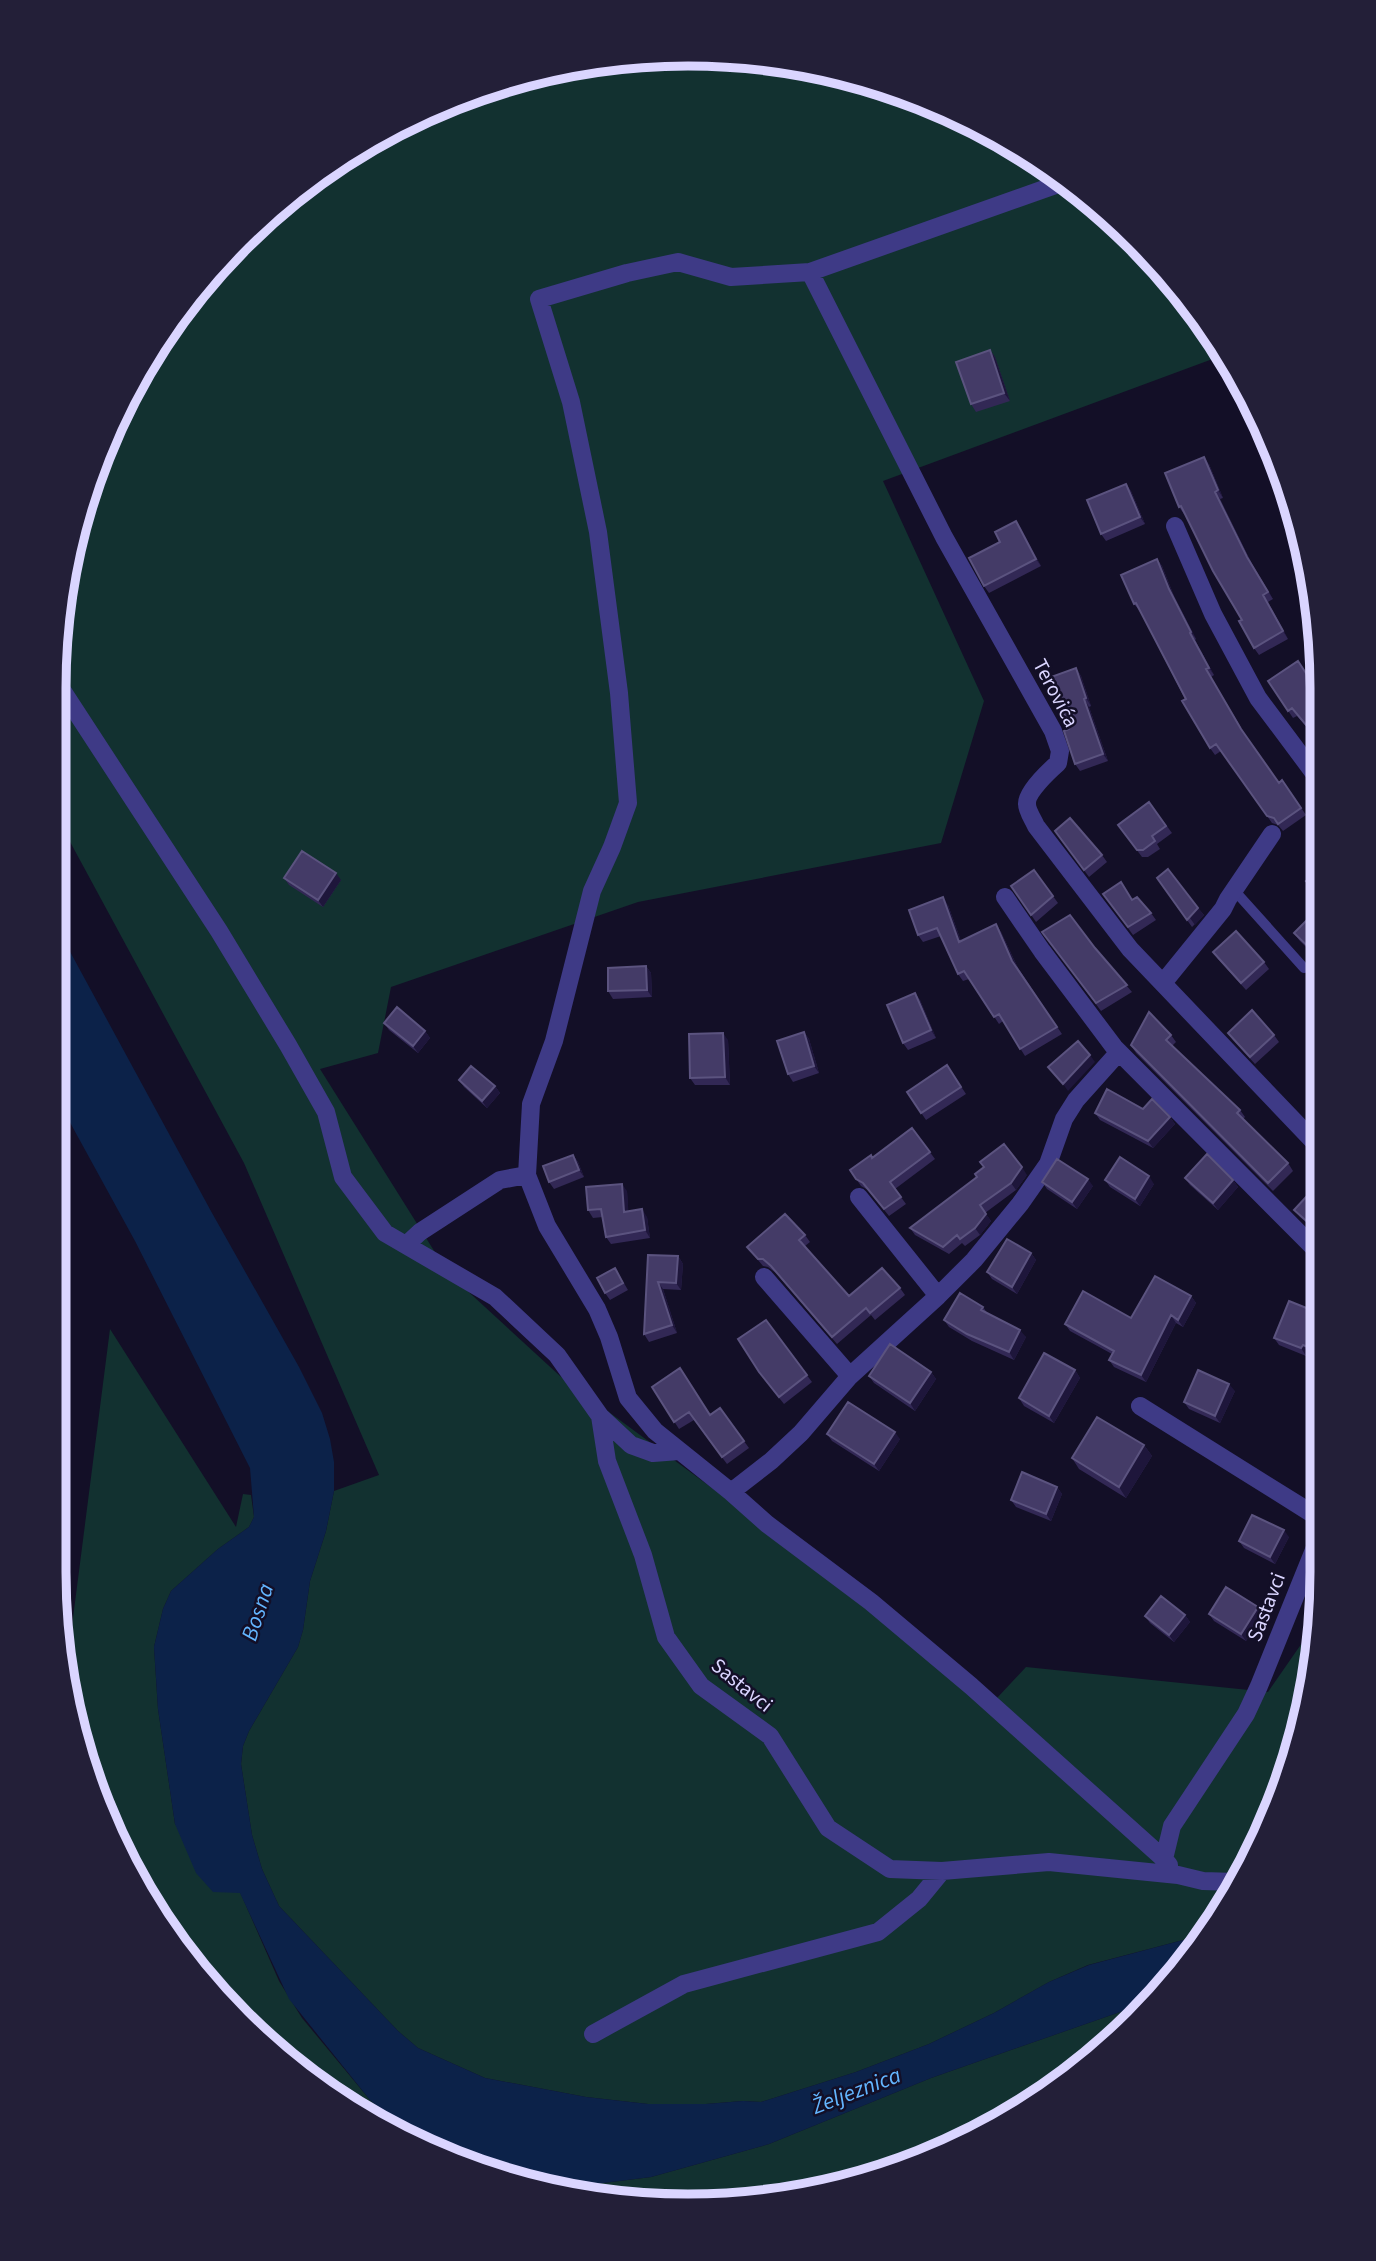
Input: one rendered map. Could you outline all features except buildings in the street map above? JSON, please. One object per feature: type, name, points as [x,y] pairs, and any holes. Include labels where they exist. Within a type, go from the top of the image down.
[{"type":"street","points":[[1054,186],[810,272],[731,277],[678,262],[627,273],[539,299],[571,402],[598,532],[619,694],[628,803],[592,891],[554,1041],[531,1104],[527,1175],[547,1226],[597,1309],[609,1337],[628,1398],[655,1431],[766,1524],[871,1602],[971,1686],[1164,1859],[1178,1875]]},
{"type":"street","name":"Terovića","points":[[810,272],[937,525],[1053,731],[1060,751],[1058,763],[1028,797],[1027,807],[1036,826],[1122,938],[1310,1139]]},
{"type":"street","points":[[1175,526],[1213,614],[1258,698],[1310,768]]},
{"type":"street","points":[[66,696],[219,931],[288,1045],[326,1112],[343,1177],[385,1233],[495,1297],[557,1355],[600,1416],[631,1445],[653,1453],[679,1451]]},
{"type":"street","points":[[1163,983],[1223,909],[1272,834]]},
{"type":"street","points":[[1005,897],[1042,951],[1119,1052],[1310,1244]]},
{"type":"street","points":[[731,1492],[801,1433],[850,1376],[974,1260],[1036,1183],[1048,1164],[1070,1109],[1119,1052]]},
{"type":"street","points":[[406,1245],[420,1232],[500,1180],[527,1175]]},
{"type":"street","points":[[859,1197],[938,1296]]},
{"type":"street","points":[[764,1277],[850,1376]]},
{"type":"street","name":"Sastavci","points":[[1140,1406],[1310,1512]]},
{"type":"street","name":"Sastavci","points":[[600,1416],[607,1461],[643,1555],[666,1637],[701,1686],[770,1736],[828,1828],[890,1869],[942,1871],[1049,1862],[1227,1882]]},
{"type":"street","name":"Sastavci","points":[[1164,1859],[1172,1826],[1240,1723],[1259,1686],[1310,1558]]},
{"type":"street","points":[[593,2034],[684,1984],[878,1932],[919,1899],[942,1871]]},
{"type":"lane","points":[[1234,890],[1304,968]]},
{"type":"green space","points":[[688,66],[769,72],[809,78],[888,99],[963,131],[999,150],[1033,171],[1098,221],[1155,278],[1214,358],[883,481],[984,701],[941,843],[638,902],[391,987],[378,1053],[320,1069],[448,1273],[560,1376],[997,1698],[1026,1667],[1268,1692],[1306,1638],[1298,1694],[1277,1773],[1245,1848],[1226,1884],[1190,1938],[1088,1965],[1049,1982],[994,2013],[929,2044],[856,2072],[761,2102],[648,2104],[586,2097],[485,2078],[418,2048],[398,2031],[279,1906],[262,1869],[252,1835],[241,1764],[243,1746],[298,1647],[310,1581],[326,1531],[334,1491],[379,1475],[244,1163],[66,834],[68,647],[78,567],[88,527],[114,450],[150,377],[171,343],[221,278],[278,221],[310,195],[343,171],[413,131],[488,99],[527,88],[567,78],[647,68]]},
{"type":"green space","points":[[110,1329],[236,1527],[243,1494],[251,1495],[254,1517],[249,1527],[218,1549],[171,1591],[163,1609],[154,1647],[158,1709],[175,1824],[240,1892],[279,1981],[302,2018],[370,2100],[398,2122],[343,2090],[278,2040],[221,1983],[171,1918],[131,1848],[99,1773],[78,1694],[70,1638]]},
{"type":"green space","points":[[1131,2008],[1098,2040],[1033,2090],[963,2130],[888,2162],[809,2183],[729,2193],[647,2193],[583,2185],[651,2177],[769,2144],[931,2078]]},
{"type":"water","points":[[66,944],[322,1413],[334,1462],[334,1491],[326,1531],[310,1581],[298,1647],[249,1731],[243,1746],[241,1764],[252,1835],[262,1869],[279,1906],[398,2031],[418,2048],[485,2078],[586,2097],[648,2104],[761,2102],[856,2072],[929,2044],[994,2013],[1049,1982],[1089,1965],[1190,1938],[1155,1983],[1131,2008],[931,2078],[769,2144],[651,2177],[583,2185],[567,2183],[504,2166],[503,2163],[488,2162],[393,2120],[370,2100],[289,1999],[240,1893],[213,1892],[196,1873],[175,1824],[158,1709],[154,1647],[163,1609],[171,1591],[218,1549],[249,1527],[254,1517],[250,1468],[135,1241],[66,1115]]},
{"type":"water label","name":"Bosna","points":[[257,1612]]},
{"type":"water label","name":"Željeznica","points":[[856,2090]]}]
